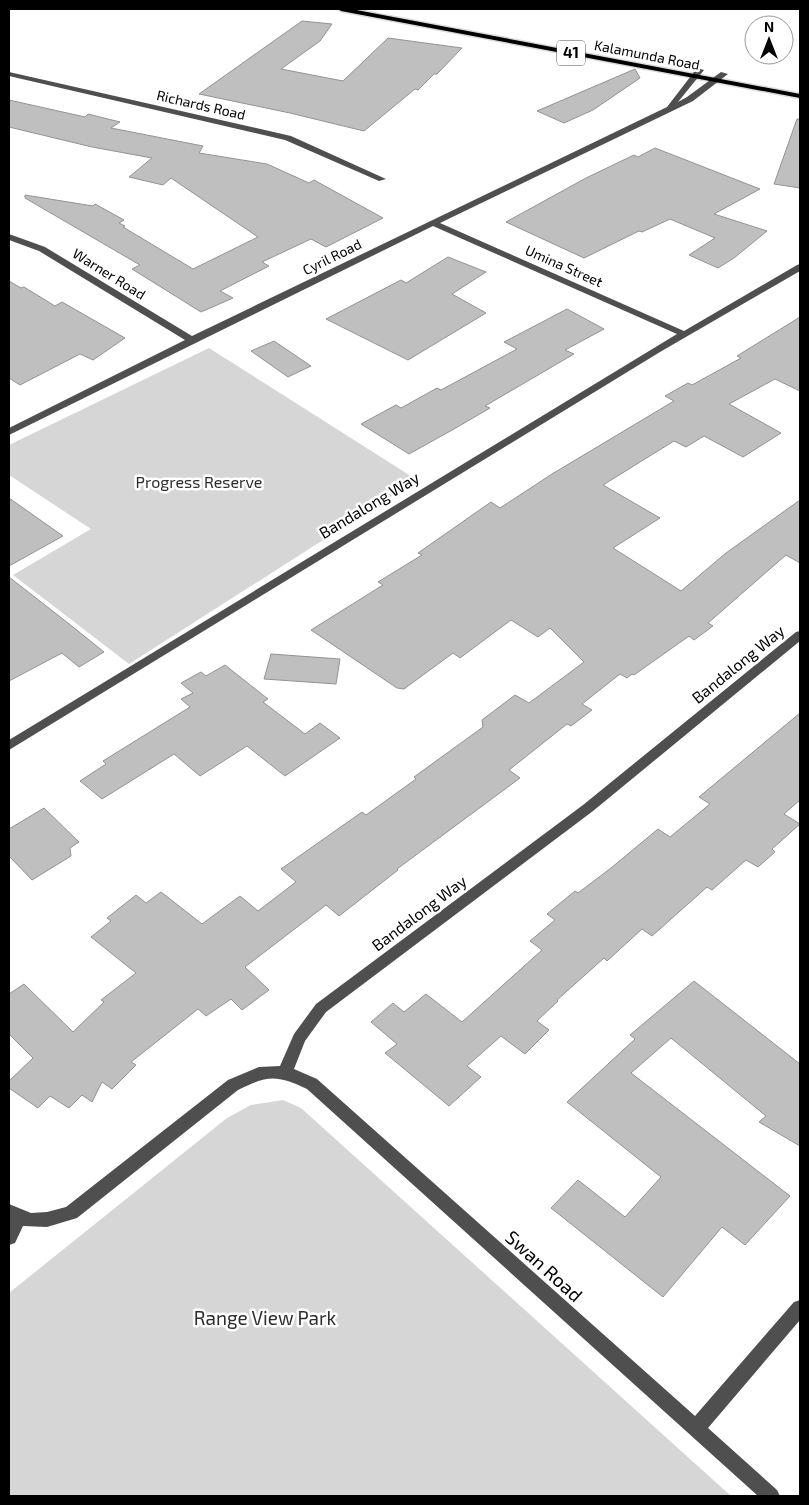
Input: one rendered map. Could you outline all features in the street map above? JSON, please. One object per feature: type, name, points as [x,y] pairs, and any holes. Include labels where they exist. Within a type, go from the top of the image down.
[{"type":"main road","name":"Kalamunda Road","points":[[341,9],[698,73],[724,74],[800,89]]},
{"type":"main road","name":"Kalamunda Road","points":[[378,9],[698,73],[717,80],[800,96]]},
{"type":"street","name":"Cyril Road","points":[[669,109],[698,73]]},
{"type":"street","name":"Richards Road","points":[[9,74],[288,138],[382,179]]},
{"type":"street","name":"Cyril Road","points":[[9,432],[191,340],[690,100],[724,74]]},
{"type":"street","name":"Umina Street","points":[[432,223],[684,334]]},
{"type":"street","name":"Warner Road","points":[[9,237],[42,249],[191,340]]},
{"type":"street","name":"Bandalong Way","points":[[9,746],[684,334],[800,267]]},
{"type":"street","name":"Bandalong Way","points":[[285,1072],[299,1038],[321,1008],[588,808],[800,635]]},
{"type":"street","points":[[9,1238],[13,1215],[36,1222],[71,1213],[233,1084],[259,1073],[285,1072]]},
{"type":"street","name":"Swan Road","points":[[285,1072],[312,1084],[771,1496]]},
{"type":"street","points":[[696,1429],[800,1308]]},
{"type":"green space","name":"Progress Reserve","points":[[209,348],[417,480],[129,664],[13,575],[91,529],[9,475],[9,445]]},
{"type":"green space","name":"Range View Park","points":[[283,1100],[301,1108],[731,1496],[9,1496],[9,1293],[227,1118],[251,1105]]},
{"type":"building","points":[[302,21],[332,24],[320,41],[281,69],[343,81],[388,38],[462,48],[437,74],[434,74],[418,90],[415,89],[364,131],[199,94]]},
{"type":"building","points":[[635,69],[640,78],[593,110],[564,123],[537,111]]},
{"type":"building","points":[[9,100],[85,117],[88,114],[120,122],[111,128],[203,146],[199,153],[267,164],[309,183],[314,180],[383,218],[326,247],[311,239],[262,262],[269,266],[220,291],[233,298],[201,312],[132,269],[140,265],[25,198],[25,195],[93,206],[95,204],[124,220],[119,223],[125,226],[123,227],[193,269],[258,237],[171,178],[163,185],[129,177],[152,158],[92,147],[9,127]]},
{"type":"building","points":[[797,119],[800,119],[800,188],[774,184]]},
{"type":"building","points":[[655,148],[760,189],[714,214],[767,231],[734,258],[718,268],[689,255],[715,238],[670,219],[642,232],[639,231],[584,258],[506,222],[586,178],[634,155],[638,157]]},
{"type":"building","points":[[448,257],[486,272],[452,294],[486,313],[408,360],[326,319],[401,280],[406,283]]},
{"type":"building","points":[[9,281],[21,288],[24,287],[55,306],[62,302],[125,338],[93,360],[80,354],[20,385],[9,378]]},
{"type":"building","points":[[567,309],[604,329],[565,350],[574,354],[485,406],[490,408],[454,429],[409,454],[361,424],[396,405],[401,408],[437,388],[441,390],[517,349],[504,342]]},
{"type":"building","points":[[800,317],[800,391],[775,379],[729,404],[781,433],[743,457],[704,436],[686,447],[674,441],[603,485],[660,518],[613,548],[681,591],[726,553],[800,500],[800,563],[786,555],[708,623],[713,626],[694,640],[689,636],[634,675],[632,674],[627,678],[620,674],[582,704],[592,710],[571,726],[567,724],[509,770],[520,778],[397,869],[339,916],[326,905],[245,967],[269,990],[242,1010],[231,999],[206,1016],[198,1009],[131,1062],[136,1065],[112,1089],[102,1082],[92,1102],[82,1095],[69,1108],[50,1096],[38,1108],[9,1088],[9,1081],[33,1058],[9,1034],[9,994],[24,984],[73,1032],[104,1002],[101,1000],[136,973],[91,937],[111,921],[107,918],[136,895],[146,903],[161,892],[202,924],[240,896],[258,911],[296,882],[281,869],[362,812],[366,815],[416,779],[414,777],[483,727],[482,720],[515,695],[529,703],[584,662],[550,628],[538,637],[511,620],[460,658],[453,653],[404,689],[397,688],[311,630],[383,585],[378,582],[422,555],[418,553],[491,502],[500,508],[552,474],[674,401],[665,396],[688,383],[692,385],[741,358],[737,356]]},
{"type":"building","points":[[274,341],[311,366],[288,377],[251,351]]},
{"type":"building","points":[[9,498],[63,536],[9,566]]},
{"type":"building","points":[[9,577],[104,652],[79,667],[62,653],[9,681]]},
{"type":"building","points":[[271,654],[340,659],[336,684],[264,679]]},
{"type":"building","points":[[225,665],[268,699],[263,702],[305,734],[320,723],[340,738],[285,776],[247,746],[200,776],[174,754],[102,799],[80,781],[106,764],[103,761],[190,707],[181,699],[193,693],[181,683],[201,672],[206,676]]},
{"type":"building","points":[[800,713],[800,800],[784,814],[800,824],[772,849],[775,852],[758,867],[746,860],[712,890],[707,887],[652,936],[642,929],[607,961],[604,958],[557,1000],[537,1021],[549,1030],[525,1054],[501,1036],[467,1066],[481,1077],[449,1106],[385,1053],[397,1044],[371,1022],[393,1003],[404,1012],[426,994],[462,1022],[542,950],[530,941],[555,920],[547,914],[575,891],[578,893],[611,868],[658,829],[670,837],[710,804],[699,797]]},
{"type":"building","points":[[44,808],[79,842],[70,848],[71,856],[32,880],[9,856],[9,829]]},
{"type":"building","points":[[694,981],[800,1064],[800,1146],[759,1122],[766,1116],[671,1038],[631,1073],[790,1196],[745,1245],[722,1227],[663,1297],[551,1208],[578,1180],[625,1217],[661,1177],[567,1102],[635,1039],[630,1035]]}]
